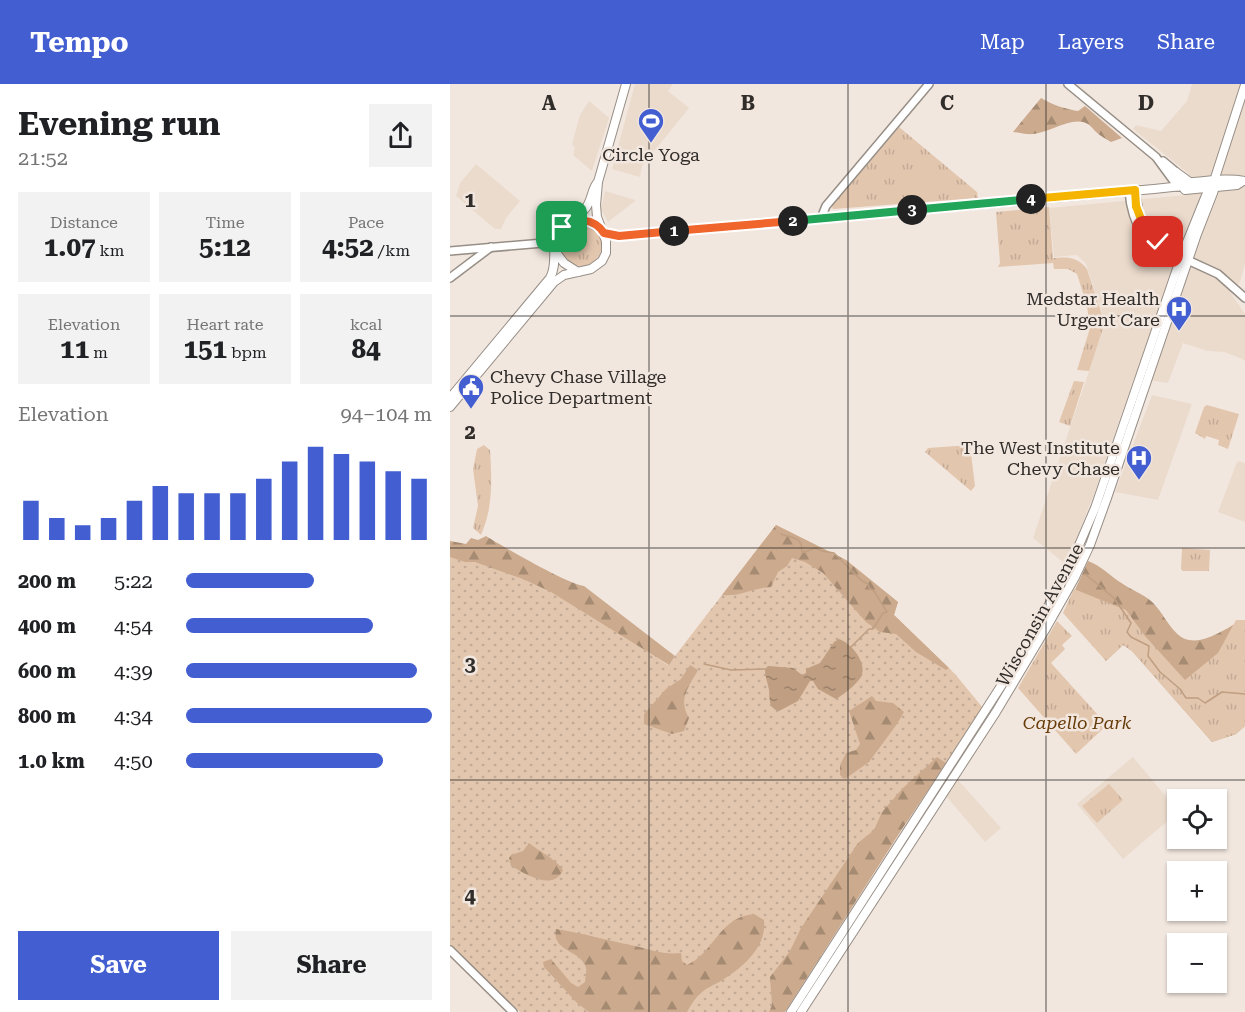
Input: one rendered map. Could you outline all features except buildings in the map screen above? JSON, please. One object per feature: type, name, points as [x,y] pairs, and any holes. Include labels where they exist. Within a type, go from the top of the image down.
[{"type":"main road","points":[[450,398],[550,278],[554,269],[555,247],[561,228],[587,207],[598,182],[626,84]]},
{"type":"main road","points":[[821,218],[826,206],[929,84]]},
{"type":"main road","points":[[1068,84],[1156,157],[1168,171],[1173,182],[1185,190],[1237,179],[1244,181]]},
{"type":"main road","name":"Wisconsin Avenue","points":[[791,1012],[1012,669],[1061,585],[1095,508],[1212,185],[1245,85]]},
{"type":"main road","points":[[1156,157],[1191,183]]},
{"type":"main road","points":[[1176,172],[1180,181],[1179,186]]},
{"type":"main road","points":[[450,407],[554,282],[562,276],[589,270],[600,263],[605,256],[607,248],[596,209],[598,182]]},
{"type":"main road","points":[[571,221],[586,221],[603,232],[619,236],[1179,186],[1184,183],[1212,185]]},
{"type":"main road","points":[[1132,190],[1144,227],[1158,242],[1185,259],[1214,272],[1245,298]]},
{"type":"main road","points":[[1132,190],[1132,212],[1146,240],[1173,258],[1185,259]]},
{"type":"main road","points":[[607,248],[619,236]]},
{"type":"main road","points":[[450,251],[491,247],[555,247]]},
{"type":"main road","points":[[450,278],[491,247]]},
{"type":"main road","points":[[555,247],[564,263],[580,272]]},
{"type":"main road","points":[[1160,251],[1169,249]]},
{"type":"main road","name":"Wisconsin Avenue","points":[[801,1012],[996,712],[1074,577],[1090,545],[1107,498],[1185,259]]},
{"type":"main road","points":[[1239,292],[1245,306]]},
{"type":"main road","points":[[450,950],[513,1012]]},
{"type":"shaded area","points":[[635,84],[673,84],[668,91],[689,108],[642,166],[640,177],[612,169]]},
{"type":"shaded area","points":[[1192,84],[1245,84],[1245,264],[1240,282],[1230,292],[1245,314],[1245,361],[1224,352],[1207,351],[1183,343],[1168,383],[1134,378],[1094,494],[1069,557],[1063,562],[1033,538],[1104,319],[1086,264],[1077,255],[1054,257],[1049,208],[1186,195],[1189,174],[1133,129],[1136,125],[1161,131],[1187,101]]},
{"type":"shaded area","points":[[589,101],[609,118],[592,171],[573,155],[575,148],[572,144],[580,115]]},
{"type":"shaded area","points":[[476,164],[520,201],[506,218],[501,229],[495,229],[456,196],[460,183]]},
{"type":"shaded area","points":[[605,191],[635,201],[608,222],[601,209]]},
{"type":"shaded area","points":[[1152,395],[1192,404],[1158,500],[1115,492]]},
{"type":"shaded area","points":[[1239,461],[1245,463],[1245,522],[1218,512]]},
{"type":"shaded area","points":[[1133,757],[1167,798],[1167,822],[1123,859],[1077,804]]},
{"type":"shaded area","points":[[958,780],[1001,828],[985,842],[946,796]]},
{"type":"green space","points":[[1041,98],[1055,105],[1078,111],[1085,106],[1122,138],[1111,142],[1082,122],[1067,123],[1034,134],[1013,132]]},
{"type":"green space","points":[[899,127],[977,192],[978,198],[833,209],[832,206]]},
{"type":"green space","points":[[919,160],[949,182],[930,195],[909,196],[896,187]]},
{"type":"green space","points":[[1049,207],[1053,258],[1072,258],[1087,269],[1102,315],[1107,316],[1089,371],[1077,370],[1090,328],[1087,306],[1077,274],[1068,269],[1054,269],[1053,263],[998,267],[1000,263],[996,212]]},
{"type":"green space","points":[[581,224],[589,225],[596,230],[601,237],[601,253],[596,260],[589,265],[581,266],[573,265],[566,260],[561,253],[560,245],[561,237],[566,230],[573,225]]},
{"type":"green space","points":[[1074,381],[1084,382],[1070,426],[1059,422]]},
{"type":"green space","points":[[1207,405],[1239,414],[1228,449],[1218,445],[1219,440],[1206,436],[1205,439],[1195,433],[1204,407]]},
{"type":"green space","points":[[484,445],[490,450],[491,483],[488,515],[481,535],[473,528],[478,506],[473,469],[477,449]]},
{"type":"green space","points":[[970,445],[975,486],[971,491],[925,452],[928,448]]},
{"type":"green space","points":[[776,525],[846,560],[898,602],[894,615],[955,674],[983,708],[900,832],[785,1012],[520,1012],[450,945],[450,541],[490,549],[668,665]]},
{"type":"green space","points":[[776,525],[846,560],[898,602],[894,615],[949,668],[946,670],[916,652],[896,634],[880,632],[866,622],[823,573],[805,562],[792,558],[787,566],[778,572],[771,587],[735,595],[722,595]]},
{"type":"green space","points":[[486,536],[551,572],[584,586],[675,656],[669,665],[551,592],[523,579],[475,562],[465,562],[450,557],[450,541],[466,544],[471,538],[478,540]]},
{"type":"green space","points":[[1182,548],[1210,550],[1209,571],[1183,571],[1181,569]]},
{"type":"green space","points":[[1088,561],[1145,596],[1183,638],[1202,640],[1237,623],[1245,726],[1236,734],[1212,742],[1132,651],[1123,645],[1106,661],[1100,646],[1070,601]]},
{"type":"green space","points":[[1074,589],[1126,610],[1145,636],[1185,680],[1218,653],[1236,620],[1245,620],[1245,726],[1236,734],[1212,742],[1132,651],[1123,645],[1106,661],[1063,613]]},
{"type":"green space","name":"Capello Park","points":[[1057,621],[1072,636],[1062,645],[1065,649],[1051,663],[1107,725],[1076,754],[1018,688]]},
{"type":"green space","points":[[690,665],[698,670],[684,699],[689,718],[684,731],[672,734],[644,724],[644,714],[666,689],[681,679]]},
{"type":"green space","points":[[872,696],[876,701],[893,703],[904,712],[869,762],[845,779],[840,775],[840,765],[846,753],[856,750],[860,744],[849,711]]},
{"type":"green space","points":[[937,757],[946,763],[785,1012],[769,1012],[772,1005],[770,977],[790,951],[801,928],[858,843],[874,830],[882,812],[902,789]]},
{"type":"green space","points":[[1109,784],[1123,800],[1097,823],[1082,806]]},
{"type":"green space","points":[[529,843],[560,866],[563,870],[559,876],[546,881],[511,866],[509,858],[511,855],[523,851]]},
{"type":"green space","points":[[754,914],[764,920],[764,930],[762,940],[752,956],[737,970],[701,993],[687,1012],[589,1012],[577,1003],[544,967],[543,962],[551,959],[571,983],[578,987],[585,982],[586,970],[583,962],[562,947],[556,937],[556,929],[658,952],[681,953],[682,961],[687,965],[704,952],[725,928],[742,917]]},
{"type":"water","points":[[839,639],[853,649],[860,660],[863,672],[856,683],[836,699],[818,689],[813,681],[810,681],[798,701],[779,711],[773,708],[770,703],[765,669],[768,666],[793,668],[802,675],[806,673],[806,669],[820,663],[834,642]]},
{"type":"waterway","points":[[781,534],[799,541],[802,553],[815,548],[834,553],[874,591],[887,612],[883,613],[873,629],[869,629],[851,647]]},
{"type":"waterway","points":[[1085,574],[1114,598],[1131,623],[1127,632],[1131,637],[1149,646],[1148,656],[1160,672],[1180,689],[1186,698],[1198,698],[1205,703],[1222,692],[1245,694]]},
{"type":"waterway","points":[[704,664],[731,670],[765,669]]},
{"type":"place","name":"Circle Yoga","points":[[651,144]]},
{"type":"place","name":"Medstar Health Urgent Care","points":[[1179,332]]},
{"type":"place","name":"Chevy Chase Village Police Department","points":[[471,410]]},
{"type":"place","name":"The West Institute Chevy Chase","points":[[1139,481]]},
{"type":"route","points":[[562,227],[571,221],[585,221],[592,223],[604,233],[619,236],[1135,190],[1136,206],[1141,222],[1145,230],[1158,242]]}]
